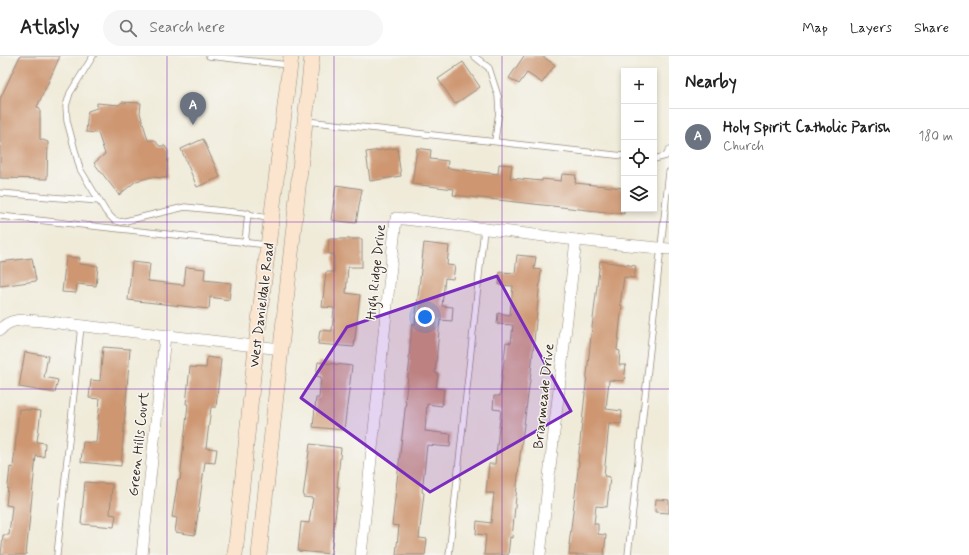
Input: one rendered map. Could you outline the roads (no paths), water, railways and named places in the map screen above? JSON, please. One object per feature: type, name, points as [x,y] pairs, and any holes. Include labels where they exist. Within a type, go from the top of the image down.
[{"type":"main road","name":"West Danieldale Road","points":[[259,555],[312,56]]},
{"type":"main road","name":"West Danieldale Road","points":[[235,555],[256,346],[291,61]]},
{"type":"main road","points":[[288,80],[309,82]]},
{"type":"main road","points":[[271,219],[294,222]]},
{"type":"street","name":"High Ridge Drive","points":[[361,555],[396,218],[576,240],[665,249]]},
{"type":"street","name":"Briarmeade Drive","points":[[540,555],[576,240]]},
{"type":"street","points":[[0,330],[7,323],[17,320],[41,321],[281,349]]},
{"type":"street","name":"Green Hills Court","points":[[142,555],[165,336]]},
{"type":"lane","points":[[93,56],[70,93],[66,106],[66,121],[80,169],[106,212],[114,220],[121,222],[185,207],[248,214],[271,219]]},
{"type":"lane","points":[[209,56],[291,61]]},
{"type":"lane","points":[[474,56],[489,68],[498,96],[499,111],[495,141]]},
{"type":"lane","points":[[305,120],[621,156]]},
{"type":"lane","points":[[657,158],[666,156],[669,150]]},
{"type":"lane","points":[[628,555],[665,249],[669,172]]},
{"type":"lane","points":[[0,193],[99,201]]},
{"type":"lane","points":[[245,243],[248,214]]},
{"type":"lane","points":[[0,216],[268,246]]},
{"type":"lane","points":[[120,229],[121,222]]},
{"type":"lane","points":[[449,555],[484,229]]},
{"type":"lane","points":[[57,555],[81,326]]},
{"type":"place","name":"Holy Spirit Catholic Parish","points":[[193,125]]}]
